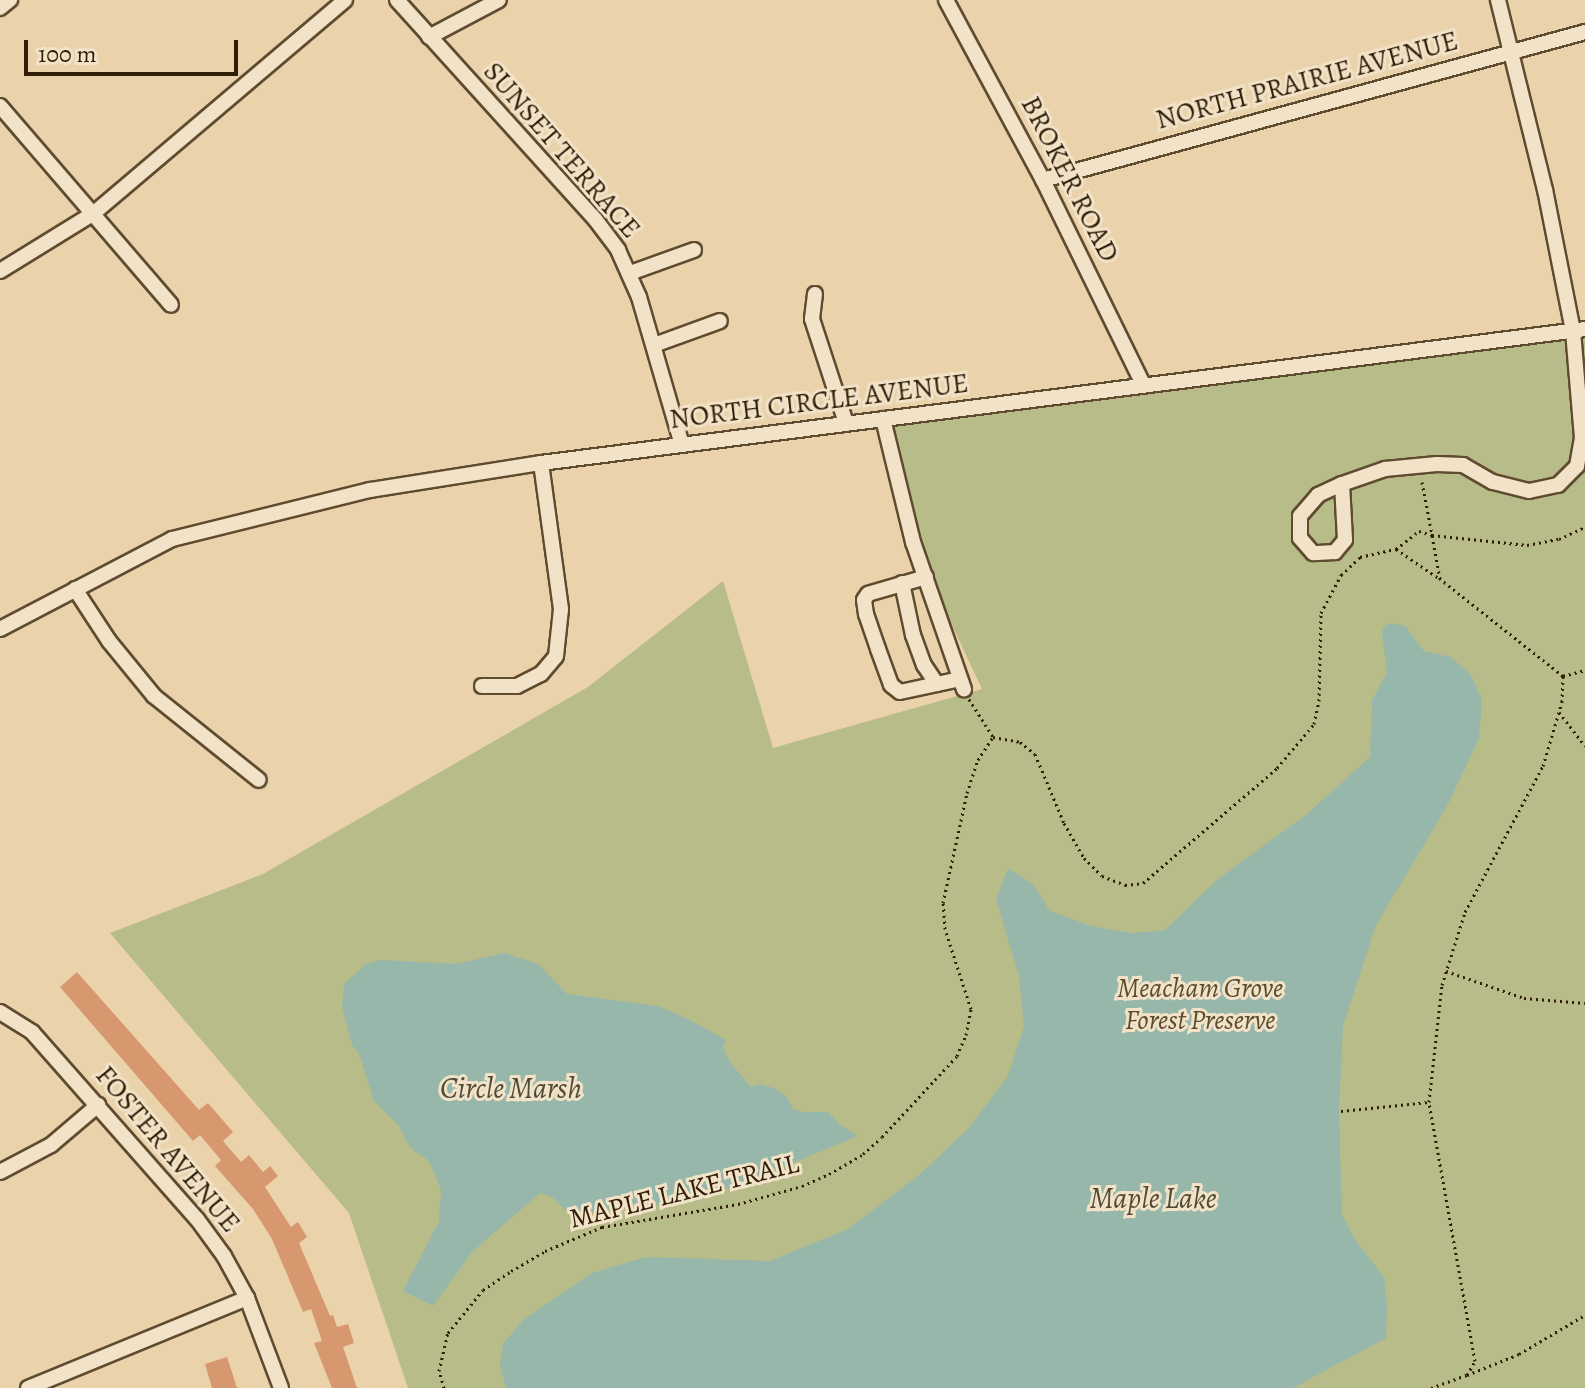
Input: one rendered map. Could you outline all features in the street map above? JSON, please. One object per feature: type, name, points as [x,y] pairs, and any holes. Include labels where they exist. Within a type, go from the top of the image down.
[{"type":"street","points":[[0,8],[10,0]]},
{"type":"street","points":[[0,271],[94,213],[345,0]]},
{"type":"street","name":"SUNSET TERRACE","points":[[397,0],[595,219],[630,273],[682,445]]},
{"type":"street","points":[[429,37],[499,0]]},
{"type":"street","name":"BROKER ROAD","points":[[946,0],[1043,180],[1143,384]]},
{"type":"street","points":[[1342,484],[1345,540],[1335,552],[1313,553],[1300,538],[1300,516],[1318,495],[1342,484],[1385,469],[1463,465],[1493,482],[1529,491],[1558,485],[1577,466],[1582,438],[1579,330],[1498,0]]},
{"type":"street","name":"NORTH PRAIRIE AVENUE","points":[[1043,180],[1585,32]]},
{"type":"street","points":[[0,106],[171,305]]},
{"type":"street","points":[[630,273],[694,250]]},
{"type":"street","points":[[815,294],[812,319],[846,423]]},
{"type":"street","points":[[654,345],[720,321]]},
{"type":"street","name":"NORTH CIRCLE AVENUE","points":[[0,629],[172,539],[370,490],[541,463],[1579,330]]},
{"type":"street","points":[[883,419],[926,577],[962,684],[937,684],[900,692],[891,685],[864,600],[868,594],[926,577]]},
{"type":"street","points":[[482,686],[517,686],[541,674],[556,656],[561,609],[541,463]]},
{"type":"street","points":[[902,583],[913,635],[924,665],[937,684]]},
{"type":"street","points":[[75,589],[109,641],[154,696],[259,780]]},
{"type":"street","name":"FOSTER AVENUE","points":[[0,1012],[32,1032],[197,1219],[224,1256],[247,1298],[281,1388]]},
{"type":"street","points":[[0,1172],[51,1145],[98,1105]]},
{"type":"street","points":[[28,1388],[247,1298]]},
{"type":"path","points":[[1422,482],[1440,579]]},
{"type":"path","points":[[962,684],[993,737],[1020,742],[1035,754],[1064,823],[1084,858],[1102,876],[1125,885],[1143,883],[1277,768],[1314,724],[1319,701],[1321,613],[1328,594],[1341,575],[1360,557],[1396,549],[1419,531],[1527,545],[1559,539],[1585,527]]},
{"type":"path","points":[[1396,549],[1440,579],[1563,676]]},
{"type":"path","points":[[1563,676],[1585,670]]},
{"type":"path","points":[[1467,1375],[1475,1361],[1429,1102],[1446,971],[1465,912],[1543,766],[1559,712],[1563,676]]},
{"type":"path","points":[[1559,712],[1585,746]]},
{"type":"path","name":"MAPLE LAKE TRAIL","points":[[444,1388],[439,1371],[448,1333],[483,1290],[511,1271],[565,1241],[602,1227],[738,1204],[802,1186],[829,1174],[882,1137],[957,1056],[966,1035],[971,1009],[945,929],[943,903],[967,793],[978,760],[993,737]]},
{"type":"path","points":[[1446,971],[1524,998],[1585,1003]]},
{"type":"path","points":[[1341,1111],[1429,1102]]},
{"type":"path","points":[[1431,1388],[1519,1354],[1585,1315]]},
{"type":"green space","name":"Meacham Grove Forest Preserve","points":[[1585,330],[1585,1388],[408,1388],[349,1213],[110,933],[263,874],[588,687],[723,581],[773,748],[982,689],[913,542],[883,419]]},
{"type":"water","name":"Maple Lake","points":[[1392,623],[1405,626],[1424,651],[1451,657],[1471,675],[1482,700],[1479,739],[1447,806],[1376,925],[1343,1026],[1339,1111],[1342,1215],[1356,1241],[1384,1277],[1386,1338],[1293,1388],[506,1388],[500,1366],[503,1344],[523,1320],[592,1273],[646,1257],[770,1261],[848,1229],[919,1175],[969,1128],[1008,1076],[1024,1026],[1019,977],[996,899],[1008,868],[1033,884],[1050,911],[1091,926],[1131,933],[1165,930],[1218,879],[1307,814],[1370,757],[1372,700],[1387,672],[1382,633],[1384,626]]},
{"type":"water","name":"Circle Marsh","points":[[504,953],[538,964],[567,994],[658,1006],[688,1019],[726,1040],[723,1047],[729,1061],[751,1087],[761,1084],[776,1089],[786,1096],[793,1109],[828,1112],[840,1125],[858,1136],[740,1185],[658,1205],[629,1206],[582,1214],[566,1211],[552,1197],[540,1193],[473,1251],[433,1306],[403,1291],[439,1221],[441,1190],[429,1161],[410,1148],[399,1126],[374,1101],[359,1054],[352,1045],[342,1007],[344,984],[366,964],[381,960],[456,964]]},
{"type":"building","points":[[77,972],[199,1110],[208,1103],[233,1132],[223,1141],[241,1162],[249,1155],[263,1172],[270,1166],[278,1176],[265,1187],[291,1227],[298,1222],[307,1237],[299,1243],[330,1316],[333,1315],[337,1327],[348,1324],[354,1343],[343,1347],[357,1388],[332,1388],[314,1343],[322,1341],[311,1309],[303,1312],[272,1239],[253,1209],[215,1166],[221,1160],[200,1135],[193,1141],[60,987]]},
{"type":"building","points":[[227,1357],[237,1388],[212,1388],[205,1364]]}]
